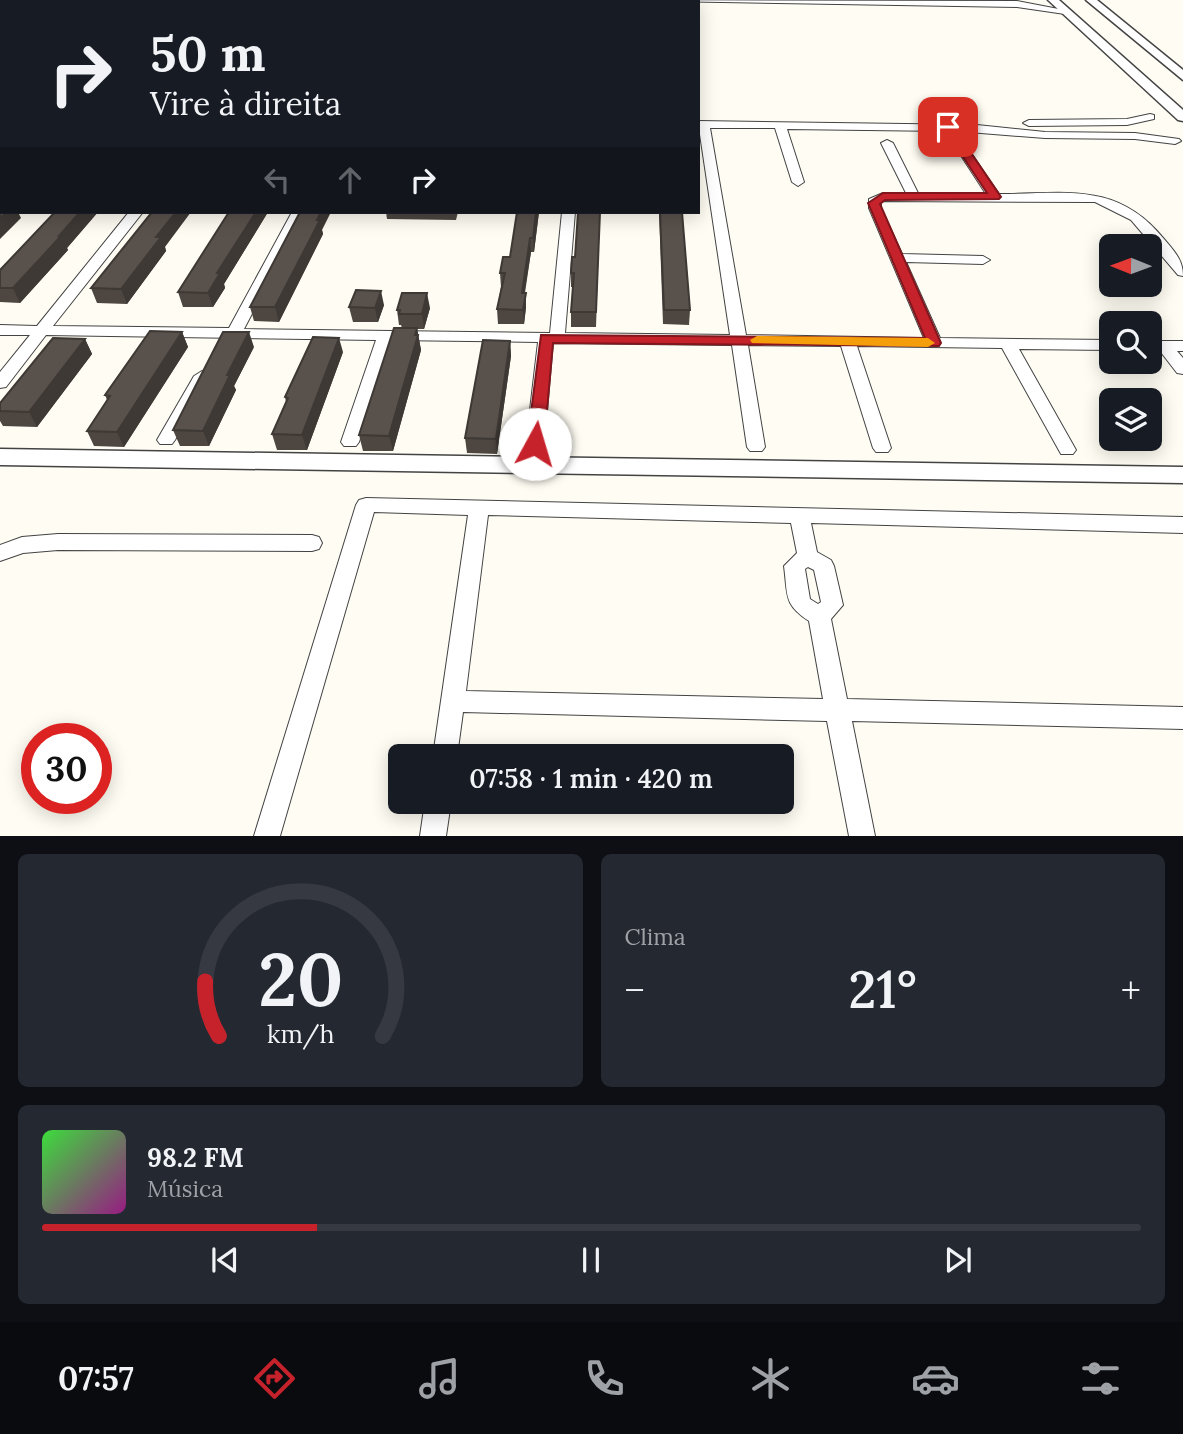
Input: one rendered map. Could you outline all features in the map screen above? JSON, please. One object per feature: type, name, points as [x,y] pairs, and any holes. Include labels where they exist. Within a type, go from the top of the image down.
[{"type":"street","points":[[1017,4],[1044,0]]},
{"type":"street","points":[[1053,0],[1183,117]]},
{"type":"street","points":[[1091,0],[1183,76]]},
{"type":"street","points":[[700,1],[1017,4],[1065,11]]},
{"type":"street","points":[[1162,98],[1163,107],[1147,121],[1149,127],[1179,143]]},
{"type":"street","points":[[977,128],[1027,123],[1116,122],[1150,117]]},
{"type":"street","points":[[1116,122],[1133,128],[1137,134],[1135,136]]},
{"type":"street","points":[[1027,123],[1038,134]]},
{"type":"street","points":[[755,446],[701,124],[977,128],[1038,134],[1135,136],[1179,143]]},
{"type":"street","points":[[780,125],[798,182]]},
{"type":"street","points":[[948,127],[995,197]]},
{"type":"street","points":[[887,143],[914,197]]},
{"type":"street","points":[[934,343],[873,203],[883,197],[1096,198],[1119,204],[1136,216],[1183,272]]},
{"type":"street","points":[[0,383],[134,214]]},
{"type":"street","points":[[166,440],[298,214]]},
{"type":"street","points":[[535,444],[569,214]]},
{"type":"street","points":[[897,258],[982,260]]},
{"type":"street","points":[[0,330],[223,342],[385,335],[1099,345]]},
{"type":"street","points":[[351,442],[385,335]]},
{"type":"street","points":[[847,341],[882,448]]},
{"type":"street","points":[[1008,344],[1067,450]]},
{"type":"street","points":[[1162,346],[1183,346]]},
{"type":"street","points":[[1162,350],[1183,369]]},
{"type":"street","points":[[0,457],[1183,475]]},
{"type":"street","points":[[1152,475],[1183,490]]},
{"type":"street","points":[[267,835],[366,505],[1183,526]]},
{"type":"street","points":[[447,744],[479,508]]},
{"type":"street","points":[[800,516],[808,556],[824,566],[832,605],[819,616]]},
{"type":"street","points":[[0,553],[22,545],[58,542],[312,543]]},
{"type":"street","points":[[808,556],[793,566],[800,604],[819,616],[862,835]]},
{"type":"street","points":[[454,701],[1183,718]]},
{"type":"street","points":[[433,835],[436,814]]},
{"type":"building","points":[[53,214],[78,214],[13,288],[0,288],[0,270]]},
{"type":"building","points":[[150,214],[174,214],[156,237],[161,237],[121,289],[91,288]]},
{"type":"building","points":[[228,214],[255,214],[217,273],[220,273],[208,293],[178,292]]},
{"type":"building","points":[[299,214],[320,214],[317,220],[320,220],[275,307],[250,307]]},
{"type":"building","points":[[517,214],[536,214],[522,293],[526,293],[523,310],[497,309],[505,273],[500,273],[503,257],[510,257]]},
{"type":"building","points":[[578,214],[600,214],[596,312],[571,312],[574,273],[571,273],[572,257],[575,257]]},
{"type":"building","points":[[660,214],[682,214],[690,310],[664,310]]},
{"type":"building","points":[[356,290],[381,291],[375,308],[349,307]]},
{"type":"building","points":[[402,293],[427,293],[422,314],[399,314],[400,310],[397,310]]},
{"type":"building","points":[[394,328],[417,328],[415,335],[418,335],[389,436],[359,435]]},
{"type":"building","points":[[150,331],[182,332],[117,432],[87,431],[110,396],[105,395]]},
{"type":"building","points":[[223,332],[249,332],[203,431],[173,430]]},
{"type":"building","points":[[313,337],[339,338],[302,435],[272,434],[288,398],[285,397]]},
{"type":"building","points":[[53,338],[85,339],[29,412],[0,411],[0,403]]},
{"type":"building","points":[[483,340],[510,341],[496,439],[465,438]]},
{"type":"slow traffic","points":[[757,340],[928,343]]},
{"type":"route","points":[[535,444],[546,338],[934,343],[873,203],[883,197],[995,197],[948,127]]}]
